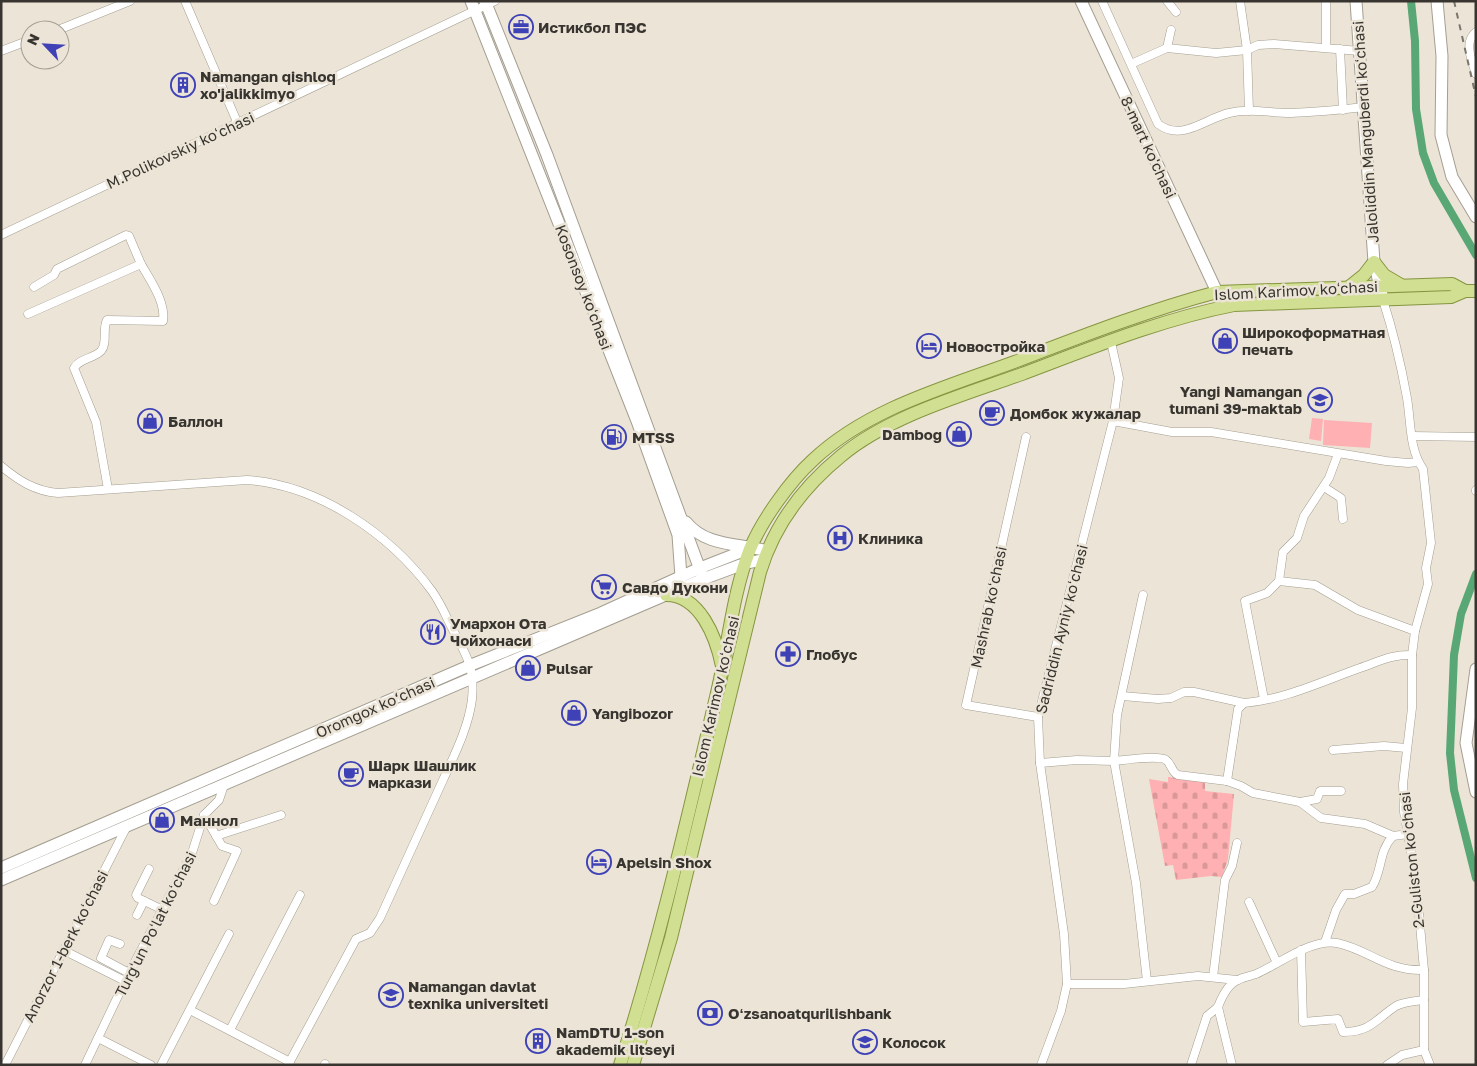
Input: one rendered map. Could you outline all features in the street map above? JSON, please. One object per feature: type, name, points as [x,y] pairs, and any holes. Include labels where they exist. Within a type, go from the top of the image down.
[{"type":"main road","name":"8-mart ko'chasi","points":[[1080,1],[1217,292]]},
{"type":"main road","name":"Jaloliddin Manguberdi koʻchasi","points":[[1356,1],[1374,262],[1383,300]]},
{"type":"main road","points":[[1437,1],[1442,56],[1441,135],[1452,177],[1476,217]]},
{"type":"main road","name":"Kosonsoy koʻchasi","points":[[489,3],[702,573]]},
{"type":"main road","name":"Kosonsoy koʻchasi","points":[[472,6],[547,189],[665,497],[678,536],[681,577]]},
{"type":"main road","points":[[1349,287],[1364,275],[1374,262],[1384,275],[1401,285]]},
{"type":"main road","name":"Islom Karimov koʻchasi","points":[[620,1065],[660,930],[746,563],[751,548],[786,490],[811,461],[833,443],[867,421],[899,406],[1096,331],[1217,292],[1452,284],[1470,291]]},
{"type":"main road","name":"Islom Karimov koʻchasi","points":[[633,1065],[671,938],[765,555],[794,504],[814,480],[842,455],[872,435],[906,418],[979,389],[1206,310],[1234,305],[1451,297],[1470,291]]},
{"type":"main road","points":[[682,517],[702,536],[751,548],[765,555]]},
{"type":"main road","name":"Oromgox ko‘chasi","points":[[1,880],[666,595],[702,573],[751,548]]},
{"type":"main road","name":"Oromgox ko‘chasi","points":[[1,868],[471,665],[601,613],[681,577],[746,563],[765,555]]},
{"type":"main road","points":[[666,595],[684,599],[696,609],[714,641],[722,670]]},
{"type":"main road","points":[[1476,669],[1466,743],[1476,792]]},
{"type":"main road","points":[[142,807],[147,819]]},
{"type":"street","points":[[70,25],[130,1]]},
{"type":"street","points":[[185,1],[238,124]]},
{"type":"street","points":[[1102,1],[1158,124],[1165,129],[1183,132],[1230,112],[1289,113],[1364,107]]},
{"type":"street","points":[[1167,1],[1176,12]]},
{"type":"street","points":[[1240,1],[1247,50],[1249,111]]},
{"type":"street","points":[[1326,1],[1326,47]]},
{"type":"street","name":"M.Polikovskiy koʻchasi","points":[[1,235],[128,173],[238,124],[472,6],[489,3]]},
{"type":"street","points":[[1167,48],[1171,30]]},
{"type":"street","points":[[1476,32],[1469,44],[1476,74]]},
{"type":"street","points":[[1,51],[20,44]]},
{"type":"street","points":[[1131,64],[1167,48],[1216,53],[1247,50],[1258,45],[1274,44],[1360,51]]},
{"type":"street","points":[[1340,49],[1343,110]]},
{"type":"street","points":[[34,287],[54,275],[57,269],[126,235],[129,236],[162,307],[163,322],[107,320],[103,348],[78,363],[74,368],[96,422],[108,489]]},
{"type":"street","points":[[28,314],[141,264]]},
{"type":"street","name":"2-Guliston koʻchasi","points":[[1383,300],[1407,399],[1418,462],[1423,469],[1431,543],[1426,568],[1428,584],[1415,631],[1412,655],[1412,708],[1403,784],[1424,970],[1424,1050],[1430,1065]]},
{"type":"street","name":"Sadriddin Ayniy koʻchasi","points":[[1042,1065],[1061,1011],[1067,984],[1064,934],[1040,763],[1038,718],[1113,422],[1119,378],[1111,342]]},
{"type":"street","points":[[1113,422],[1172,432],[1210,432],[1408,464],[1418,462]]},
{"type":"street","points":[[1412,436],[1476,437]]},
{"type":"street","name":"Mashrab koʻchasi","points":[[1026,437],[966,705],[1038,718]]},
{"type":"street","points":[[1280,582],[1280,558],[1283,552],[1297,538],[1304,516],[1324,487],[1338,454]]},
{"type":"street","points":[[1,466],[28,486],[44,492],[247,480],[289,487],[368,526],[392,545],[433,592],[471,665],[472,699],[456,749],[402,871],[380,918],[370,932],[356,939],[289,1063],[190,1010]]},
{"type":"street","points":[[1324,487],[1341,498],[1343,519]]},
{"type":"street","points":[[1264,699],[1245,601],[1266,593],[1280,582],[1315,586],[1362,612],[1415,631]]},
{"type":"street","points":[[1143,595],[1117,715],[1114,761],[1136,883],[1147,982]]},
{"type":"street","points":[[1122,696],[1158,699],[1171,698],[1184,692],[1194,692],[1244,703],[1264,699],[1387,657],[1412,655]]},
{"type":"street","points":[[1226,780],[1238,709],[1244,703]]},
{"type":"street","points":[[1332,750],[1384,746],[1406,748]]},
{"type":"street","points":[[1040,763],[1161,758],[1169,763],[1173,772],[1178,775],[1226,780],[1253,793],[1300,802],[1317,798],[1320,791],[1341,791]]},
{"type":"street","name":"Turgʻun Poʻlat koʻchasi","points":[[84,1065],[192,852],[204,815],[219,800],[224,785]]},
{"type":"street","points":[[1300,802],[1321,818],[1365,824],[1394,836],[1408,834]]},
{"type":"street","points":[[204,815],[222,846],[237,851],[214,902]]},
{"type":"street","points":[[216,836],[281,815]]},
{"type":"street","name":"Anorzor 1-berk koʻchasi","points":[[5,1065],[126,828]]},
{"type":"street","points":[[1325,942],[1340,900],[1345,894],[1354,894],[1372,886],[1378,874],[1384,846],[1394,836]]},
{"type":"street","points":[[1213,977],[1225,880],[1232,866],[1238,842]]},
{"type":"street","points":[[149,868],[136,895],[162,910]]},
{"type":"street","points":[[230,1030],[300,895]]},
{"type":"street","points":[[137,915],[144,901]]},
{"type":"street","points":[[1249,902],[1277,963]]},
{"type":"street","points":[[160,1065],[229,934]]},
{"type":"street","points":[[120,944],[108,940],[101,958],[127,977]]},
{"type":"street","points":[[1191,1065],[1204,1021],[1218,1008],[1225,993],[1237,980],[1277,963],[1301,950],[1325,942],[1338,943],[1385,965],[1407,971],[1424,970]]},
{"type":"street","points":[[63,950],[127,977]]},
{"type":"street","points":[[1301,950],[1302,1021],[1338,1019],[1343,1032],[1360,1031],[1371,1026],[1399,1004],[1424,1000]]},
{"type":"street","points":[[1067,984],[1147,982],[1198,976],[1237,980]]},
{"type":"street","points":[[1218,1008],[1232,1065]]},
{"type":"street","points":[[98,1038],[151,1065]]},
{"type":"street","points":[[1387,1065],[1402,1055],[1424,1050]]},
{"type":"green space","points":[[1312,418],[1323,419],[1321,441],[1309,439]]},
{"type":"green space","points":[[1324,420],[1372,423],[1370,448],[1323,445]]},
{"type":"green space","points":[[1168,777],[1205,781],[1205,791],[1234,794],[1228,859],[1222,877],[1211,876],[1176,880],[1173,865],[1165,866],[1149,779],[1168,782]]},
{"type":"waterway","points":[[1411,1],[1415,41],[1416,109],[1423,153],[1434,183],[1476,255]]},
{"type":"waterway","points":[[1476,574],[1461,614],[1454,655],[1450,753],[1454,790],[1476,878]]},
{"type":"railway","points":[[1454,1],[1476,97]]},
{"type":"place","name":"Истикбол ПЭС","points":[[521,27]]},
{"type":"place","name":"Namangan qishloq xo'jalikkimyo","points":[[183,85]]},
{"type":"place","name":"Широкоформатная печать","points":[[1225,341]]},
{"type":"place","name":"Новостройка","points":[[929,346]]},
{"type":"place","name":"Yangi Namangan tumani 39-maktab","points":[[1320,400]]},
{"type":"place","name":"Домбок жужалар","points":[[992,413]]},
{"type":"place","name":"Баллон","points":[[150,421]]},
{"type":"place","name":"Dambog","points":[[959,434]]},
{"type":"place","name":"MTSS","points":[[614,437]]},
{"type":"place","name":"Клиника","points":[[840,538]]},
{"type":"place","name":"Савдо Дукони","points":[[604,587]]},
{"type":"place","name":"Умархон Ота Чойхонаси","points":[[433,632]]},
{"type":"place","name":"Глобус","points":[[788,654]]},
{"type":"place","name":"Pulsar","points":[[528,668]]},
{"type":"place","name":"Yangibozor","points":[[574,713]]},
{"type":"place","name":"Шарк Шашлик маркази","points":[[351,774]]},
{"type":"place","name":"Маннол","points":[[162,820]]},
{"type":"place","name":"Apelsin Shox","points":[[599,862]]},
{"type":"place","name":"Namangan davlat texnika universiteti","points":[[391,995]]},
{"type":"place","name":"Oʻzsanoatqurilishbank","points":[[710,1013]]},
{"type":"place","name":"NamDTU 1-son akademik litseyi","points":[[538,1041]]},
{"type":"place","name":"Колосок","points":[[865,1042]]}]
